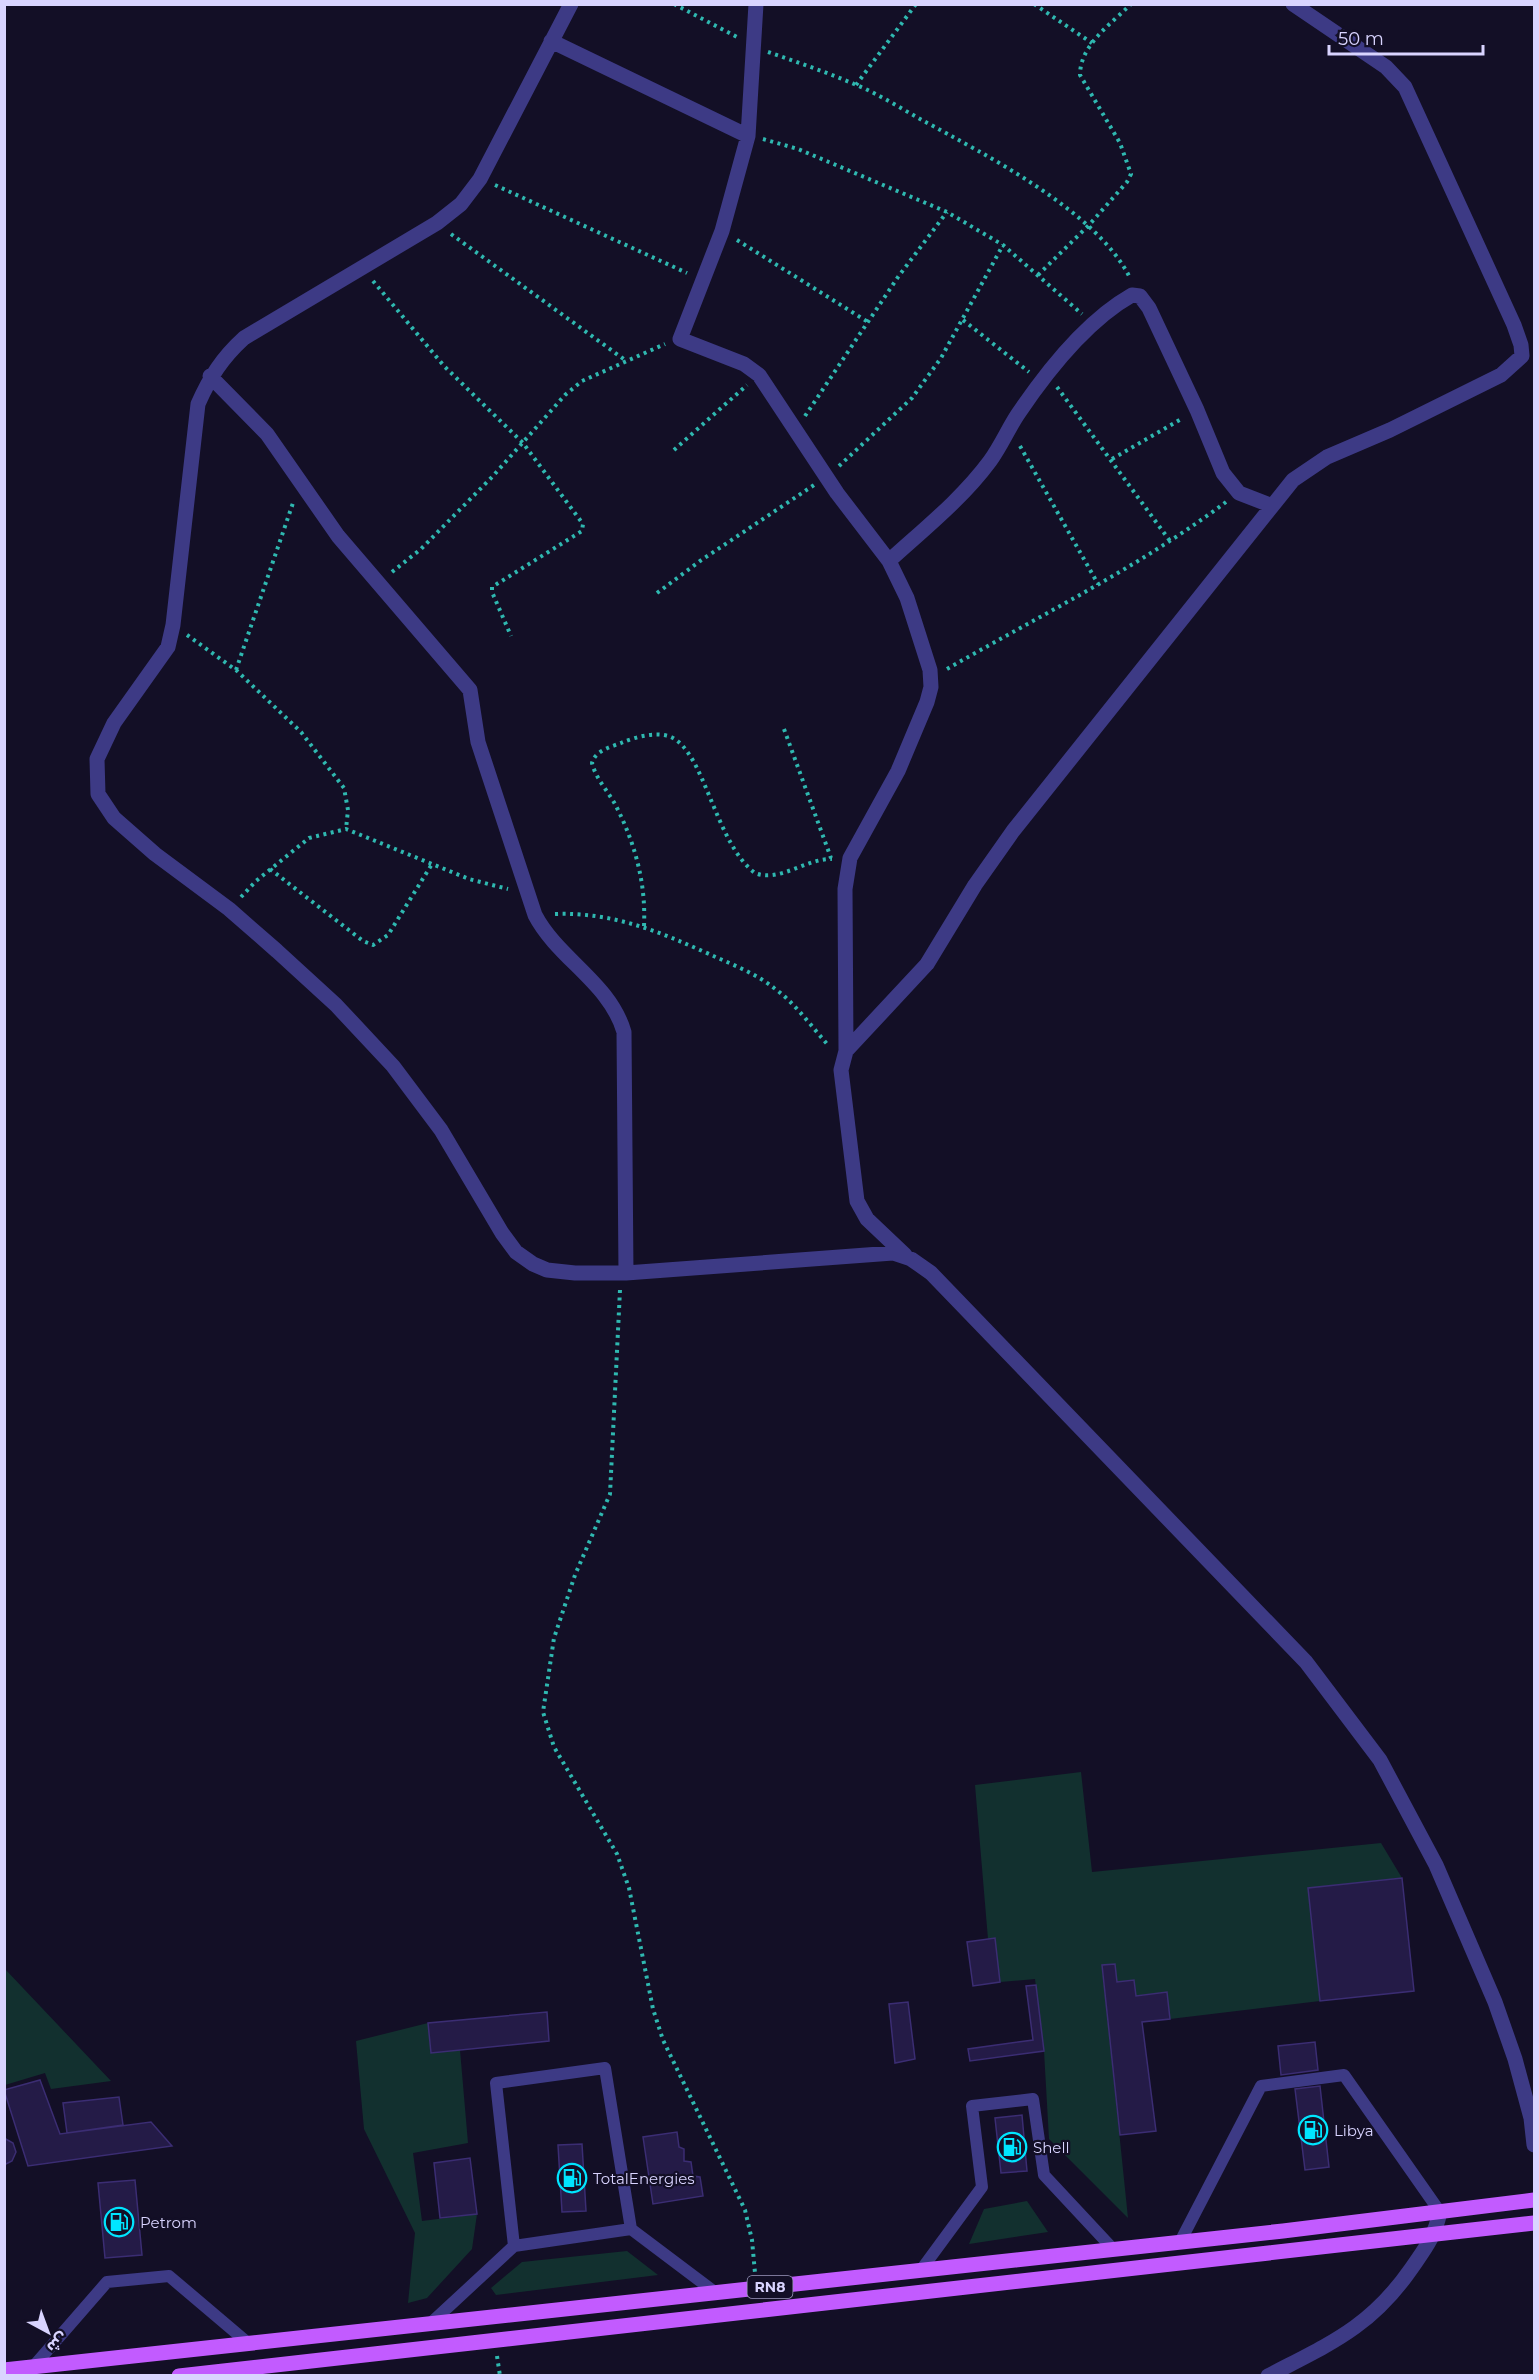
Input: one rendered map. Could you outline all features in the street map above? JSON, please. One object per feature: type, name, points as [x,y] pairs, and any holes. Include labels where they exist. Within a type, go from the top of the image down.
[{"type":"main road","name":"RN8","points":[[4,2370],[1180,2242],[1534,2200]]},
{"type":"main road","name":"RN8","points":[[180,2376],[1534,2223]]},
{"type":"street","points":[[571,4],[480,179],[461,204],[437,223],[244,338],[223,358],[210,376],[198,404],[173,625],[168,647],[114,723],[97,759],[98,794],[114,818],[155,854],[229,909],[336,1005],[393,1066],[441,1130],[502,1233],[525,1260],[548,1270],[575,1273],[624,1273],[855,1254],[905,1255]]},
{"type":"street","points":[[756,4],[748,136],[722,231],[680,339],[744,364],[759,375],[827,477],[889,561],[907,598],[931,678],[927,702],[903,761],[847,865],[844,1108],[857,1201],[867,1219],[905,1255],[931,1273],[1306,1662],[1380,1760],[1436,1865],[1473,1950],[1515,2059],[1533,2117],[1534,2145]]},
{"type":"street","points":[[844,1056],[927,964],[975,885],[1013,831],[1270,505],[1293,480],[1314,464],[1484,383],[1514,366],[1523,353],[1514,325],[1405,87],[1381,64],[1293,4]]},
{"type":"street","points":[[551,41],[748,136]]},
{"type":"street","points":[[889,561],[974,480],[1045,378],[1093,325],[1128,297],[1138,295],[1149,308],[1197,410],[1223,473],[1239,493],[1270,505]]},
{"type":"street","points":[[210,376],[267,434],[338,536],[470,690],[477,741],[535,915],[548,935],[615,1008],[624,1032],[624,1273]]},
{"type":"street","points":[[1268,2376],[1358,2327],[1389,2299],[1435,2235],[1440,2212]]},
{"type":"lane","points":[[514,2246],[496,2083],[605,2068],[631,2229],[716,2292]]},
{"type":"lane","points":[[1180,2242],[1261,2086],[1344,2075],[1440,2212]]},
{"type":"lane","points":[[921,2270],[982,2187],[972,2106],[1033,2099],[1044,2175],[1113,2249]]},
{"type":"lane","points":[[432,2322],[514,2246],[631,2229]]},
{"type":"lane","points":[[33,2367],[108,2282],[169,2276],[248,2343]]},
{"type":"path","points":[[674,4],[754,46],[856,85],[967,144],[1070,209],[1089,225],[1114,252],[1138,295]]},
{"type":"path","points":[[856,85],[916,4]]},
{"type":"path","points":[[1034,4],[1092,43]]},
{"type":"path","points":[[1038,275],[1089,225],[1127,182],[1131,174],[1119,143],[1080,75],[1083,54],[1131,4]]},
{"type":"path","points":[[748,136],[798,149],[947,212],[1003,245],[1093,325]]},
{"type":"path","points":[[480,179],[704,280]]},
{"type":"path","points":[[797,431],[808,410],[868,322],[947,212]]},
{"type":"path","points":[[437,223],[625,360]]},
{"type":"path","points":[[722,231],[868,322]]},
{"type":"path","points":[[657,593],[748,528],[827,477],[912,398],[941,358],[1003,245]]},
{"type":"path","points":[[362,267],[444,366],[523,443],[584,528],[492,587],[492,592],[511,636]]},
{"type":"path","points":[[963,320],[1045,378],[1112,460],[1170,541]]},
{"type":"path","points":[[378,583],[420,549],[523,443],[565,395],[582,381],[625,360],[680,339]]},
{"type":"path","points":[[674,450],[759,375]]},
{"type":"path","points":[[1112,460],[1197,410]]},
{"type":"path","points":[[1009,430],[1055,503],[1098,584]]},
{"type":"path","points":[[236,670],[300,482]]},
{"type":"path","points":[[931,678],[1046,617],[1170,541],[1239,493]]},
{"type":"path","points":[[173,625],[236,670],[301,732],[344,788],[348,810],[346,830]]},
{"type":"path","points":[[784,729],[832,859]]},
{"type":"path","points":[[644,926],[645,906],[638,860],[621,816],[592,763],[603,750],[626,741],[641,737],[667,736],[686,748],[728,839],[741,860],[755,873],[774,875],[811,862],[832,859],[847,865]]},
{"type":"path","points":[[229,909],[270,869],[309,838],[346,830],[469,879],[529,895]]},
{"type":"path","points":[[270,869],[363,941],[373,945],[388,935],[432,864]]},
{"type":"path","points":[[535,915],[595,915],[644,926],[729,962],[775,988],[844,1056]]},
{"type":"path","points":[[624,1273],[610,1494],[575,1575],[554,1638],[543,1712],[554,1747],[613,1845],[624,1871],[653,2009],[663,2040],[744,2210],[752,2240],[756,2288]]},
{"type":"green space","points":[[1081,1772],[1092,1872],[1381,1843],[1402,1878],[1308,1888],[1320,2001],[1170,2019],[1167,1992],[1136,1996],[1134,1980],[1117,1982],[1115,1964],[1102,1966],[1128,2218],[1049,2139],[1044,2051],[1035,1979],[1000,1982],[995,1938],[988,1939],[975,1785]]},
{"type":"green space","points":[[4,1969],[111,2081],[51,2089],[45,2073],[5,2085]]},
{"type":"green space","points":[[428,2023],[431,2053],[460,2050],[468,2143],[413,2153],[422,2221],[477,2214],[472,2249],[427,2298],[408,2303],[415,2233],[364,2129],[356,2041]]},
{"type":"green space","points":[[1027,2201],[1048,2232],[969,2244],[984,2209]]},
{"type":"green space","points":[[627,2251],[658,2275],[496,2295],[491,2288],[522,2262]]},
{"type":"building","points":[[1402,1878],[1414,1991],[1320,2001],[1308,1888]]},
{"type":"building","points":[[995,1938],[1000,1982],[973,1986],[967,1942]]},
{"type":"building","points":[[1115,1964],[1117,1982],[1134,1980],[1136,1996],[1167,1992],[1170,2019],[1142,2022],[1156,2131],[1120,2135],[1102,1965]]},
{"type":"building","points":[[1036,1985],[1044,2051],[970,2061],[968,2049],[1033,2040],[1026,1986]]},
{"type":"building","points":[[908,2002],[915,2059],[895,2063],[889,2004]]},
{"type":"building","points":[[547,2012],[549,2041],[431,2053],[428,2023]]},
{"type":"building","points":[[1315,2042],[1318,2070],[1281,2075],[1278,2046]]},
{"type":"building","points":[[40,2080],[60,2134],[151,2122],[172,2146],[28,2166],[4,2090]]},
{"type":"building","points":[[1320,2086],[1329,2167],[1305,2170],[1295,2089]]},
{"type":"building","points":[[119,2097],[123,2125],[67,2133],[63,2103]]},
{"type":"building","points":[[1022,2115],[1027,2171],[1001,2173],[995,2118]]},
{"type":"building","points":[[677,2132],[679,2147],[684,2149],[684,2161],[691,2162],[693,2176],[700,2177],[703,2196],[653,2204],[643,2137]]},
{"type":"building","points":[[4,2138],[13,2143],[16,2152],[12,2161],[4,2165]]},
{"type":"building","points":[[582,2144],[586,2211],[562,2212],[558,2145]]},
{"type":"building","points":[[470,2158],[477,2214],[440,2218],[434,2163]]},
{"type":"building","points":[[135,2180],[142,2255],[105,2258],[98,2183]]},
{"type":"place","name":"Libya","points":[[1313,2130]]},
{"type":"place","name":"Shell","points":[[1012,2147]]},
{"type":"place","name":"TotalEnergies","points":[[572,2178]]},
{"type":"place","name":"Petrom","points":[[119,2222]]}]
